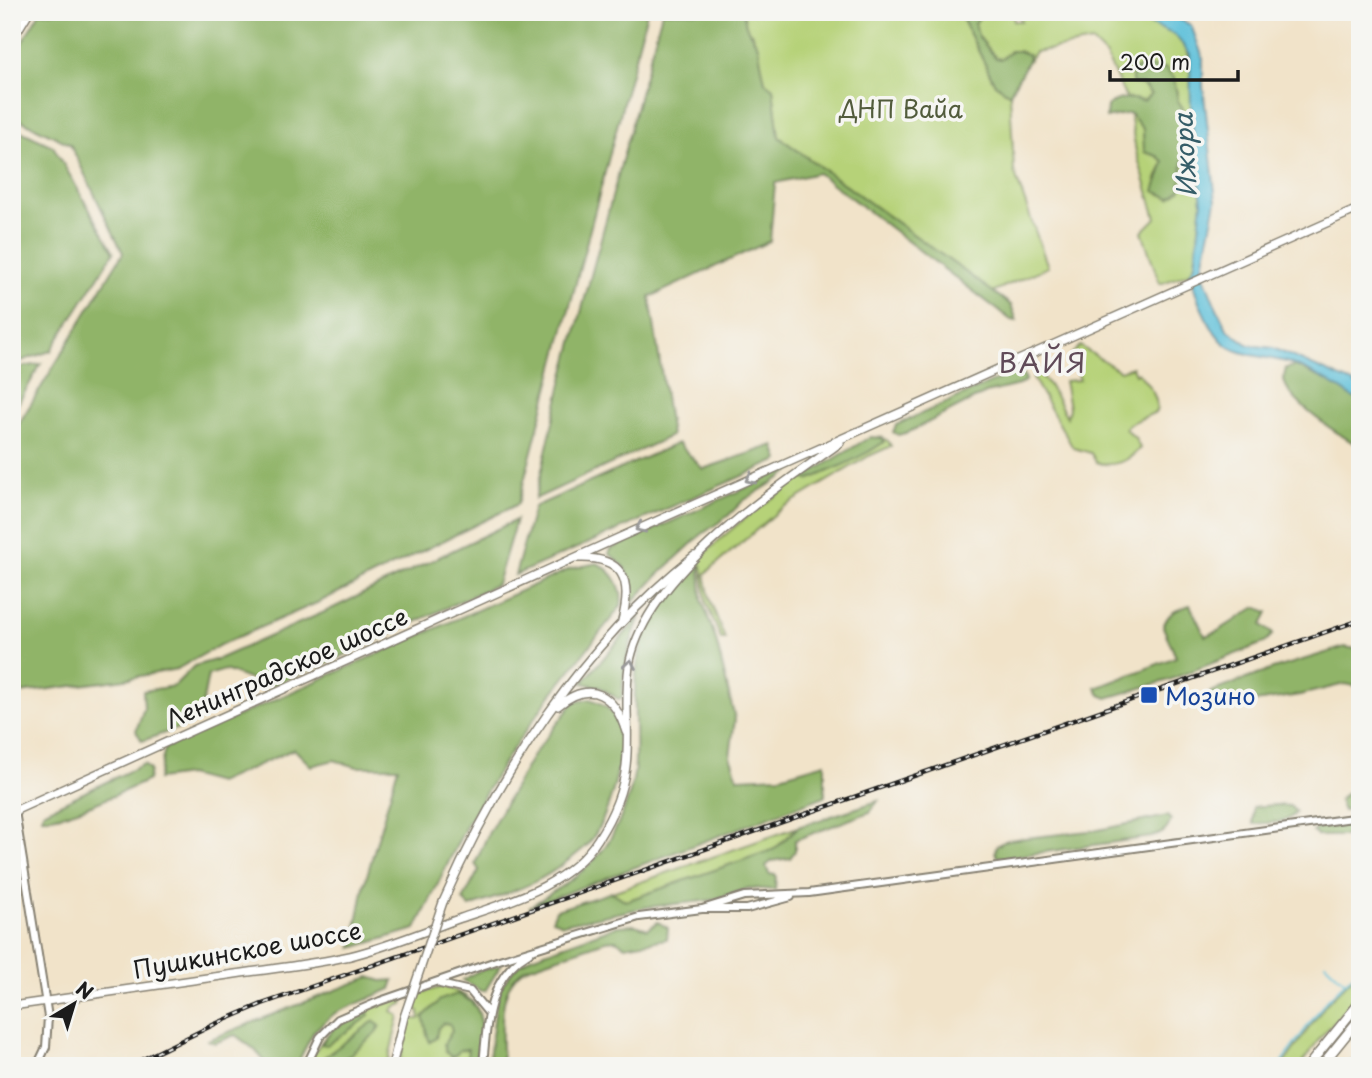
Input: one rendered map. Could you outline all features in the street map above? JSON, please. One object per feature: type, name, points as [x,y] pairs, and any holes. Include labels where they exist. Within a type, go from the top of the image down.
[{"type":"highway","points":[[1308,1066],[1360,1002]]},
{"type":"highway","points":[[1321,1066],[1360,1018]]},
{"type":"main road","points":[[12,40],[29,12]]},
{"type":"main road","points":[[392,1066],[404,1017],[443,902],[478,827],[507,775],[550,713],[621,624],[667,578],[782,483],[852,435],[1360,208]]},
{"type":"main road","name":"Ленинградское шоссе","points":[[14,811],[852,435]]},
{"type":"main road","name":"Пушкинское шоссе","points":[[12,1006],[351,955],[522,898],[555,881],[570,870],[596,842],[622,789],[626,766],[629,666],[639,631],[659,599],[705,546]]},
{"type":"main road","points":[[576,558],[605,559],[622,574],[628,596],[621,624]]},
{"type":"main road","points":[[550,713],[573,695],[599,694],[614,704],[626,732]]},
{"type":"street","points":[[14,811],[46,1001],[46,1047],[37,1066]]},
{"type":"street","points":[[702,909],[754,895],[803,894],[1360,817]]},
{"type":"street","points":[[306,1066],[320,1037],[338,1019],[380,1001],[632,918],[702,909],[734,910],[803,894]]},
{"type":"street","points":[[754,895],[759,901],[757,906]]},
{"type":"street","points":[[734,899],[730,905],[734,910]]},
{"type":"street","points":[[483,1066],[489,1014],[500,980],[522,957],[539,947]]},
{"type":"street","points":[[433,983],[448,984],[470,991],[489,1014]]},
{"type":"green space","points":[[40,12],[647,12],[518,504],[319,602],[222,644],[177,669],[12,694],[12,435],[123,253],[70,144],[12,116],[12,59]]},
{"type":"green space","points":[[662,12],[743,12],[746,26],[758,46],[765,82],[773,88],[779,137],[1011,305],[1017,321],[1011,320],[818,173],[775,183],[770,241],[650,297],[671,436],[535,499],[562,383]]},
{"type":"green space","name":"ДНП Вайа","points":[[743,12],[959,12],[995,84],[1010,94],[1014,171],[1048,267],[992,292],[779,137],[773,88],[765,82],[753,35],[746,26]]},
{"type":"green space","points":[[959,12],[988,12],[982,14],[975,23],[978,36],[996,58],[1002,59],[1010,51],[1029,55],[1010,94],[995,84]]},
{"type":"green space","points":[[988,12],[1012,12],[1014,21],[1021,21],[1017,12],[1133,12],[1171,32],[1183,43],[1191,65],[1193,124],[1178,101],[1177,90],[1143,85],[1151,93],[1144,101],[1126,98],[1106,56],[1092,42],[1035,52],[1029,60],[1029,55],[1010,51],[1002,59],[996,58],[978,36],[975,22]]},
{"type":"green space","points":[[1141,67],[1165,68],[1174,78],[1178,101],[1193,124],[1184,150],[1181,189],[1170,198],[1154,191],[1164,162],[1157,156],[1144,152],[1143,129],[1130,113],[1106,118],[1107,106],[1112,103],[1124,99],[1144,101],[1151,94],[1143,85],[1132,83],[1132,71]]},
{"type":"green space","points":[[1130,113],[1143,129],[1143,138],[1164,162],[1157,179],[1182,168],[1184,150],[1193,129],[1202,202],[1195,264],[1190,273],[1160,284],[1142,232],[1156,218],[1136,152]]},
{"type":"green space","points":[[12,127],[53,146],[114,252],[51,351],[12,364]]},
{"type":"green space","points":[[1080,346],[1120,371],[1132,367],[1135,374],[1138,372],[1149,386],[1156,401],[1156,412],[1129,424],[1125,429],[1135,438],[1140,448],[1131,457],[1120,462],[1102,464],[1096,462],[1091,453],[1073,448],[1033,378],[1035,369],[1049,385],[1067,417],[1069,408],[1064,381],[1080,380],[1071,355]]},
{"type":"green space","points":[[41,364],[12,414],[12,371],[15,368]]},
{"type":"green space","points":[[1295,366],[1339,386],[1360,402],[1360,447],[1316,418],[1295,399],[1284,380],[1286,368]]},
{"type":"green space","points":[[1021,369],[1026,380],[1019,385],[986,393],[909,432],[898,435],[893,432],[896,425]]},
{"type":"green space","points":[[870,437],[883,438],[884,442],[808,480],[803,478]]},
{"type":"green space","points":[[883,438],[891,446],[869,456],[782,508],[705,574],[710,600],[725,639],[721,639],[706,602],[699,560],[735,526],[789,487],[803,478],[808,479],[870,451],[884,442]]},
{"type":"green space","points":[[678,443],[703,469],[774,445],[779,460],[515,575],[534,507]]},
{"type":"green space","points":[[794,466],[788,473],[743,501],[728,516],[701,535],[632,603],[631,581],[621,563],[609,554],[611,549]]},
{"type":"green space","points":[[516,520],[497,584],[334,660],[269,687],[225,670],[208,675],[199,721],[142,741],[136,731],[144,708],[143,691],[174,686],[194,666],[218,659],[329,610]]},
{"type":"green space","points":[[597,563],[616,581],[621,593],[621,606],[550,696],[506,759],[468,822],[416,929],[352,948],[364,886],[398,767],[357,767],[334,760],[311,766],[294,749],[218,783],[188,775],[158,779],[165,748],[570,569]]},
{"type":"green space","points":[[695,566],[700,566],[702,600],[716,640],[735,719],[730,756],[738,778],[780,776],[825,763],[825,796],[529,907],[589,865],[616,829],[629,795],[634,772],[635,682],[640,651],[654,616]]},
{"type":"green space","points":[[1190,605],[1205,636],[1256,607],[1268,612],[1262,625],[1273,634],[1264,643],[1169,680],[1107,698],[1100,695],[1096,688],[1176,657],[1163,627],[1173,612]]},
{"type":"green space","points":[[640,616],[627,656],[622,698],[618,699],[600,687],[582,683]]},
{"type":"green space","points":[[1345,647],[1360,652],[1360,687],[1345,684],[1300,695],[1216,708],[1206,705],[1206,696],[1211,692]]},
{"type":"green space","points":[[590,699],[605,706],[613,714],[619,731],[620,747],[614,786],[593,838],[563,865],[546,876],[470,907],[463,900],[479,870],[475,864],[489,832],[533,755],[574,702]]},
{"type":"green space","points":[[144,764],[150,770],[148,780],[79,809],[52,817],[42,817],[43,812]]},
{"type":"green space","points":[[1360,791],[1360,808],[1343,811],[1339,801],[1346,793]]},
{"type":"green space","points":[[878,801],[870,812],[795,840],[795,851],[790,858],[772,861],[766,866],[769,874],[776,875],[775,890],[749,888],[712,900],[648,907],[563,924],[552,920],[556,910],[612,892],[626,901],[775,849],[798,827]]},
{"type":"green space","points":[[1290,806],[1296,812],[1283,821],[1253,824],[1253,807]]},
{"type":"green space","points":[[1167,816],[1171,820],[1166,830],[1151,837],[1009,857],[997,857],[995,852],[996,846],[1007,840],[1098,830]]},
{"type":"green space","points":[[1360,823],[1360,836],[1317,836],[1313,832],[1317,828]]},
{"type":"green space","points":[[798,827],[775,849],[626,901],[612,892]]},
{"type":"green space","points":[[658,922],[668,928],[667,939],[625,946],[616,940],[605,941],[524,969],[508,988],[502,1013],[502,1066],[488,1066],[496,1005],[501,987],[514,969],[531,957],[618,926],[635,925],[648,929]]},
{"type":"green space","points":[[501,965],[485,991],[463,980],[476,972]]},
{"type":"green space","points":[[1360,970],[1360,992],[1300,1066],[1282,1066],[1326,1004]]},
{"type":"green space","points":[[369,977],[382,981],[394,980],[391,989],[335,1013],[314,1031],[296,1066],[269,1066],[254,1049],[235,1035],[215,1043],[208,1040]]},
{"type":"green space","points":[[442,987],[469,998],[476,1006],[480,1026],[477,1066],[399,1066],[408,1019],[420,1019],[419,1011],[413,1007],[417,994]]},
{"type":"green space","points":[[457,994],[475,1006],[479,1014],[481,1023],[475,1066],[466,1066],[468,1049],[460,1050],[451,1057],[446,1052],[444,1044],[452,1031],[450,1024],[443,1023],[438,1028],[436,1038],[430,1042],[423,1017],[440,1000]]},
{"type":"green space","points":[[405,996],[403,1004],[392,1011],[399,1016],[387,1066],[309,1066],[316,1050],[335,1027],[360,1013]]},
{"type":"green space","points":[[367,1010],[369,1015],[364,1020],[327,1045],[321,1044],[334,1028]]},
{"type":"green space","points":[[374,1021],[380,1026],[376,1033],[336,1066],[312,1066]]},
{"type":"water","name":"Ижора","points":[[1133,12],[1165,12],[1191,25],[1203,58],[1203,86],[1216,201],[1202,271],[1227,329],[1249,345],[1273,348],[1353,383],[1360,389],[1360,402],[1326,380],[1298,367],[1228,346],[1210,325],[1198,300],[1190,273],[1195,264],[1202,202],[1191,115],[1190,54],[1175,35],[1143,21]]},
{"type":"waterway","points":[[1325,963],[1344,981]]},
{"type":"waterway","points":[[1279,1066],[1325,1002],[1360,968]]},
{"type":"waterway","points":[[1344,1066],[1360,1055]]},
{"type":"railway","points":[[129,1066],[262,1004],[1360,620]]},
{"type":"place","name":"Мозино","points":[[1149,695]]},
{"type":"district","name":"ВАЙЯ","points":[[1043,361]]}]
